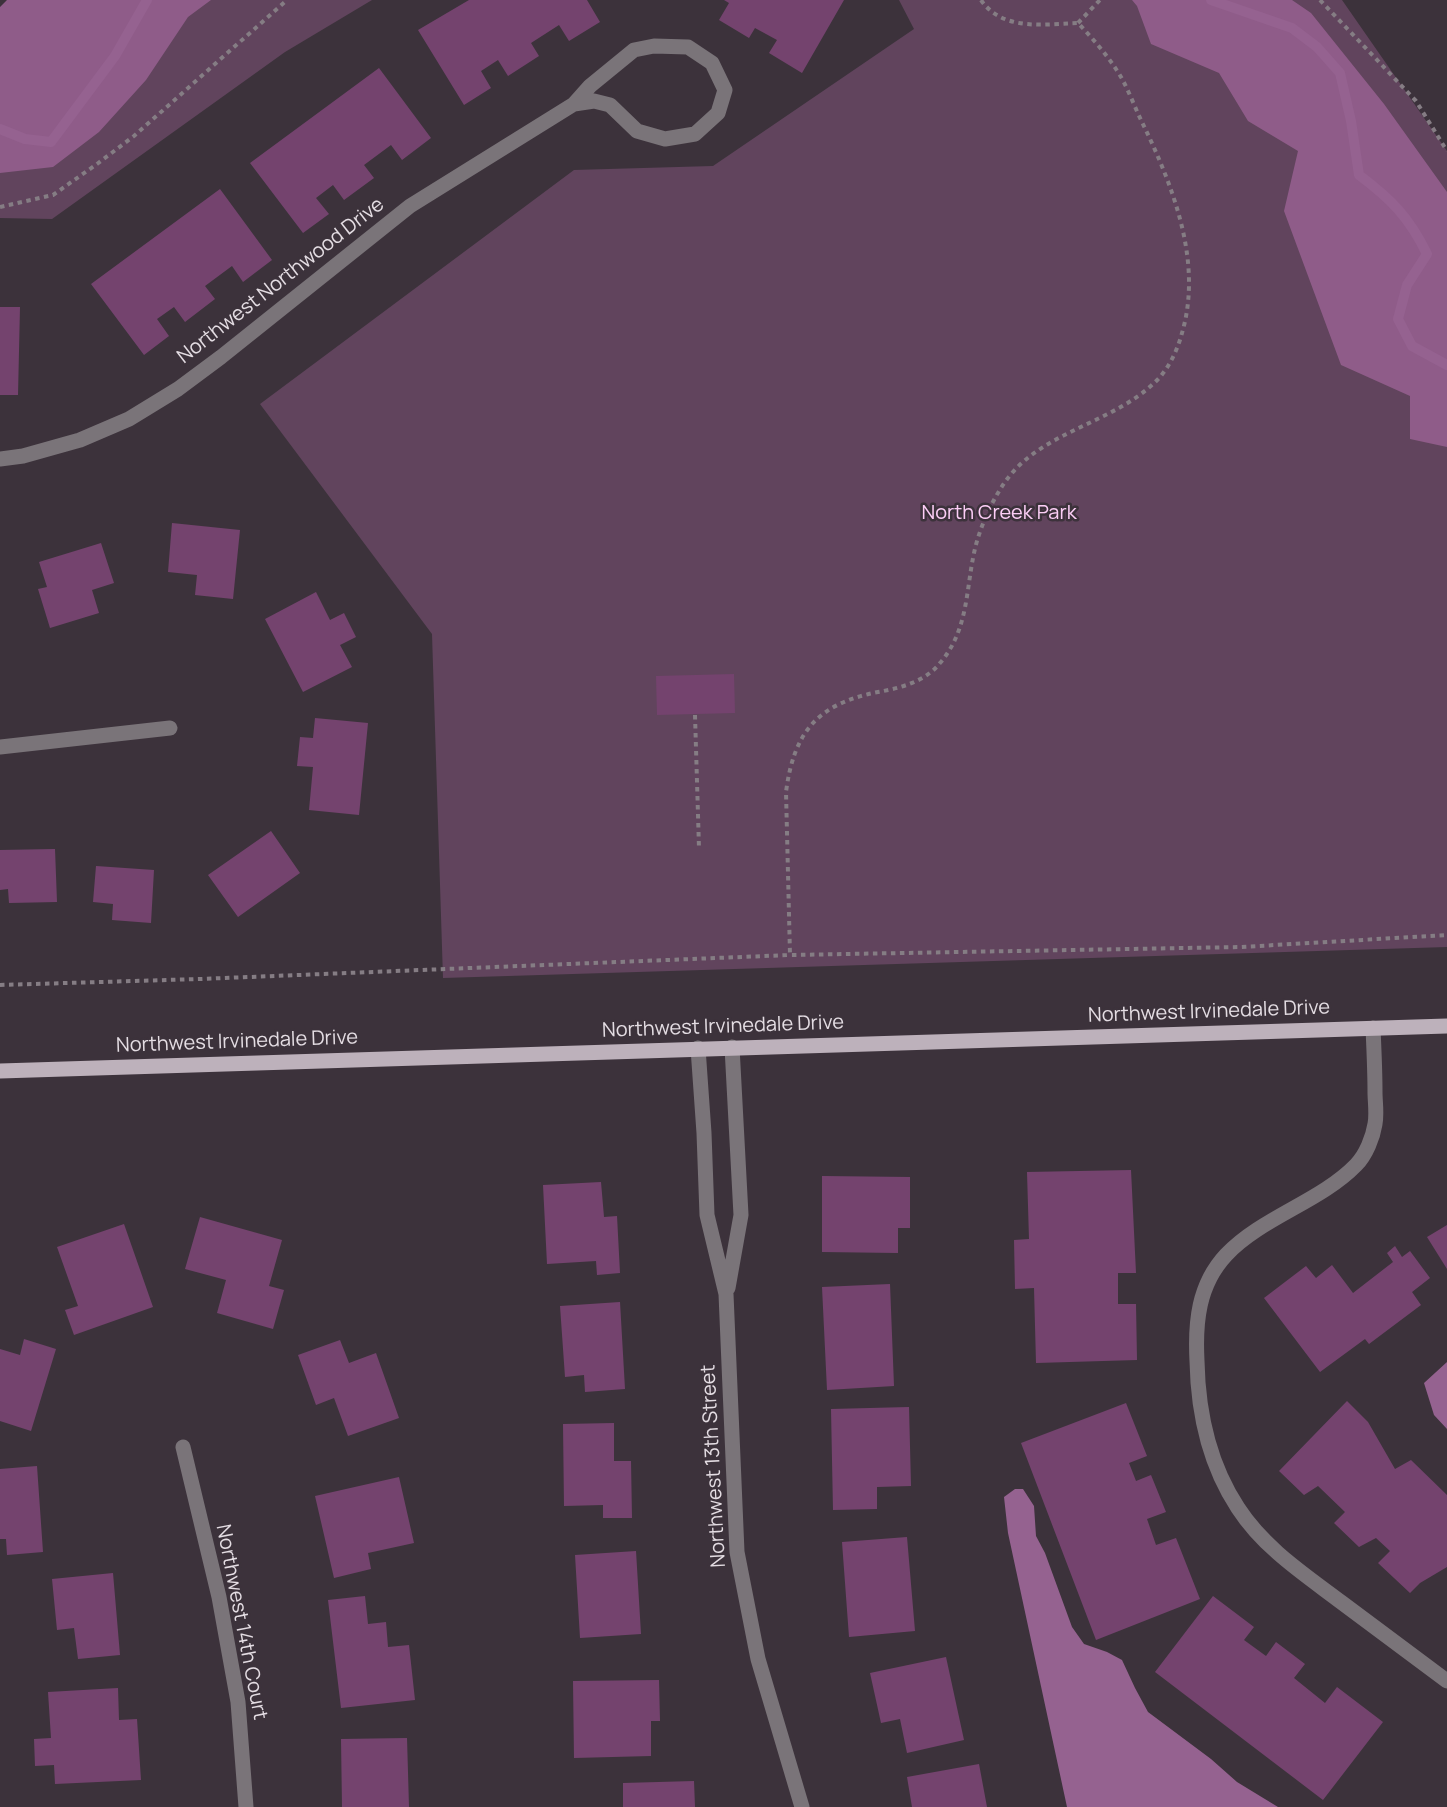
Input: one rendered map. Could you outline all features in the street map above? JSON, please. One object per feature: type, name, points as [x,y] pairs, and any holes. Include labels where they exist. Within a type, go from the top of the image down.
[{"type":"main road","name":"Northwest Irvinedale Drive","points":[[0,1071],[1447,1026]]},
{"type":"street","name":"Northwest Northwood Drive","points":[[0,459],[23,456],[80,440],[129,419],[158,401],[221,357],[410,206],[574,104],[590,86],[634,51],[654,46],[688,47],[712,63],[725,90],[718,113],[695,134],[665,139],[637,131],[610,105],[594,101],[574,104]]},
{"type":"street","points":[[0,747],[170,729]]},
{"type":"street","points":[[1373,1028],[1376,1123],[1370,1142],[1358,1163],[1340,1178],[1250,1236],[1226,1255],[1208,1282],[1198,1310],[1197,1381],[1202,1424],[1216,1466],[1238,1508],[1269,1546],[1295,1568],[1447,1681]]},
{"type":"street","name":"Northwest 13th Street","points":[[726,1294],[741,1215],[732,1047]]},
{"type":"street","name":"Northwest 13th Street","points":[[698,1048],[704,1133],[706,1215],[726,1294],[737,1552],[758,1659],[802,1807]]},
{"type":"street","name":"Northwest 14th Court","points":[[183,1447],[219,1598],[238,1701],[246,1807]]},
{"type":"path","points":[[0,207],[53,195],[97,164],[134,136],[287,0]]},
{"type":"path","points":[[981,0],[986,8],[1006,21],[1030,25],[1078,22],[1100,0]]},
{"type":"path","points":[[1320,0],[1416,101],[1447,151]]},
{"type":"path","points":[[790,955],[786,792],[790,767],[797,746],[808,728],[823,713],[841,702],[902,687],[921,679],[940,664],[964,617],[977,541],[992,505],[1005,482],[1021,464],[1042,448],[1137,396],[1160,376],[1173,358],[1180,338],[1188,311],[1190,277],[1182,228],[1168,179],[1122,78],[1099,45],[1078,22]]},
{"type":"path","points":[[695,715],[699,848]]},
{"type":"path","points":[[0,985],[790,955],[1241,946],[1447,935]]},
{"type":"green space","points":[[156,0],[372,0],[285,52],[52,219],[0,218],[0,137]]},
{"type":"green space","name":"North Creek Park","points":[[899,0],[1342,0],[1447,151],[1447,947],[443,978],[432,634],[260,404],[574,170],[713,166],[914,29]]},
{"type":"shaded area","points":[[7,0],[211,0],[188,17],[146,80],[99,132],[53,167],[0,173],[0,7]]},
{"type":"shaded area","points":[[1132,0],[1292,0],[1311,13],[1384,104],[1447,192],[1447,447],[1410,439],[1410,396],[1341,365],[1284,211],[1298,151],[1248,121],[1219,73],[1151,44],[1137,6]]},
{"type":"shaded area","points":[[1447,1362],[1447,1429],[1434,1415],[1424,1383]]},
{"type":"shaded area","points":[[1015,1489],[1023,1489],[1034,1506],[1036,1536],[1045,1553],[1072,1627],[1084,1644],[1122,1660],[1148,1712],[1211,1759],[1237,1782],[1278,1807],[1067,1807],[1008,1533],[1004,1497]]},
{"type":"building","points":[[469,0],[587,0],[600,22],[569,41],[559,25],[531,43],[539,56],[508,76],[498,60],[481,71],[491,88],[464,105],[418,30]]},
{"type":"building","points":[[724,0],[844,0],[802,73],[769,53],[777,40],[755,28],[749,38],[719,20],[729,3]]},
{"type":"building","points":[[379,68],[431,138],[402,160],[391,145],[364,165],[374,178],[344,200],[333,185],[316,198],[329,214],[303,233],[250,163]]},
{"type":"building","points":[[220,189],[272,260],[243,282],[232,266],[205,286],[215,299],[185,322],[174,307],[157,319],[169,336],[144,355],[91,284]]},
{"type":"building","points":[[0,307],[20,307],[18,395],[0,395]]},
{"type":"building","points":[[172,523],[240,530],[233,599],[195,595],[197,575],[168,572]]},
{"type":"building","points":[[101,543],[114,583],[92,590],[99,613],[50,628],[38,589],[47,587],[39,562]]},
{"type":"building","points":[[316,592],[330,620],[344,613],[356,637],[340,645],[352,667],[303,692],[265,619]]},
{"type":"building","points":[[734,674],[735,713],[657,715],[656,676]]},
{"type":"building","points":[[315,718],[368,723],[359,815],[309,810],[313,767],[297,766],[300,737],[313,738]]},
{"type":"building","points":[[271,831],[300,873],[238,917],[208,875]]},
{"type":"building","points":[[55,849],[57,902],[9,903],[8,889],[0,890],[0,850]]},
{"type":"building","points":[[96,866],[154,870],[151,923],[112,920],[113,904],[93,902]]},
{"type":"building","points":[[1131,1170],[1136,1273],[1118,1273],[1118,1304],[1136,1304],[1137,1360],[1036,1363],[1034,1288],[1015,1289],[1014,1240],[1029,1239],[1027,1172]]},
{"type":"building","points":[[822,1176],[910,1177],[910,1228],[898,1228],[898,1253],[822,1252]]},
{"type":"building","points":[[601,1182],[604,1217],[617,1216],[620,1273],[597,1275],[596,1261],[547,1264],[543,1185]]},
{"type":"building","points":[[200,1217],[282,1240],[269,1286],[284,1290],[273,1329],[217,1313],[226,1280],[185,1269]]},
{"type":"building","points":[[124,1224],[153,1307],[74,1335],[65,1310],[78,1306],[57,1247]]},
{"type":"building","points":[[1447,1225],[1447,1269],[1427,1237]]},
{"type":"building","points":[[1395,1246],[1402,1257],[1410,1251],[1430,1278],[1412,1292],[1421,1305],[1369,1344],[1365,1339],[1320,1372],[1264,1298],[1306,1266],[1316,1278],[1332,1265],[1353,1293],[1393,1262],[1387,1253]]},
{"type":"building","points":[[890,1284],[894,1386],[827,1390],[822,1287]]},
{"type":"building","points":[[620,1302],[625,1389],[585,1392],[584,1375],[565,1377],[560,1306]]},
{"type":"building","points":[[24,1339],[56,1349],[31,1431],[0,1421],[0,1349],[20,1355]]},
{"type":"building","points":[[340,1340],[349,1363],[376,1353],[399,1418],[348,1436],[334,1398],[316,1405],[298,1355]]},
{"type":"building","points":[[1347,1401],[1368,1422],[1395,1469],[1411,1460],[1447,1495],[1447,1567],[1420,1583],[1410,1593],[1378,1563],[1390,1551],[1376,1538],[1359,1547],[1334,1523],[1345,1512],[1318,1486],[1304,1495],[1279,1471]]},
{"type":"building","points":[[1126,1403],[1147,1456],[1129,1463],[1136,1481],[1151,1475],[1166,1512],[1147,1519],[1156,1545],[1176,1538],[1200,1599],[1096,1640],[1021,1443]]},
{"type":"building","points":[[909,1407],[911,1486],[877,1487],[877,1509],[833,1510],[831,1409]]},
{"type":"building","points":[[614,1423],[614,1461],[631,1461],[632,1518],[603,1518],[603,1505],[564,1506],[563,1424]]},
{"type":"building","points":[[37,1466],[43,1552],[7,1555],[6,1539],[0,1539],[0,1469]]},
{"type":"building","points":[[399,1477],[414,1543],[368,1553],[371,1569],[334,1578],[315,1496]]},
{"type":"building","points":[[907,1537],[915,1631],[849,1637],[842,1542]]},
{"type":"building","points":[[636,1551],[641,1634],[580,1638],[575,1555]]},
{"type":"building","points":[[113,1573],[120,1655],[78,1659],[74,1628],[57,1630],[52,1579]]},
{"type":"building","points":[[365,1596],[368,1624],[386,1622],[388,1647],[409,1645],[415,1700],[341,1708],[328,1600]]},
{"type":"building","points":[[1213,1596],[1254,1627],[1244,1640],[1266,1656],[1276,1642],[1305,1664],[1294,1678],[1325,1703],[1337,1687],[1383,1722],[1323,1800],[1155,1672]]},
{"type":"building","points":[[946,1657],[964,1740],[907,1753],[900,1719],[881,1723],[870,1673]]},
{"type":"building","points":[[659,1680],[660,1721],[651,1721],[651,1756],[574,1758],[573,1681]]},
{"type":"building","points":[[118,1688],[119,1720],[137,1719],[141,1780],[55,1784],[54,1765],[35,1766],[34,1739],[51,1738],[48,1692]]},
{"type":"building","points":[[407,1738],[409,1807],[342,1807],[341,1739]]},
{"type":"building","points":[[979,1764],[987,1807],[912,1807],[907,1777]]},
{"type":"building","points":[[694,1781],[695,1807],[623,1807],[623,1783]]},
{"type":"waterway","points":[[0,129],[25,139],[51,142],[115,56],[147,0]]},
{"type":"waterway","points":[[1211,0],[1292,28],[1317,47],[1340,73],[1351,121],[1359,175],[1381,192],[1406,219],[1427,254],[1407,285],[1398,319],[1412,346],[1447,365]]}]
